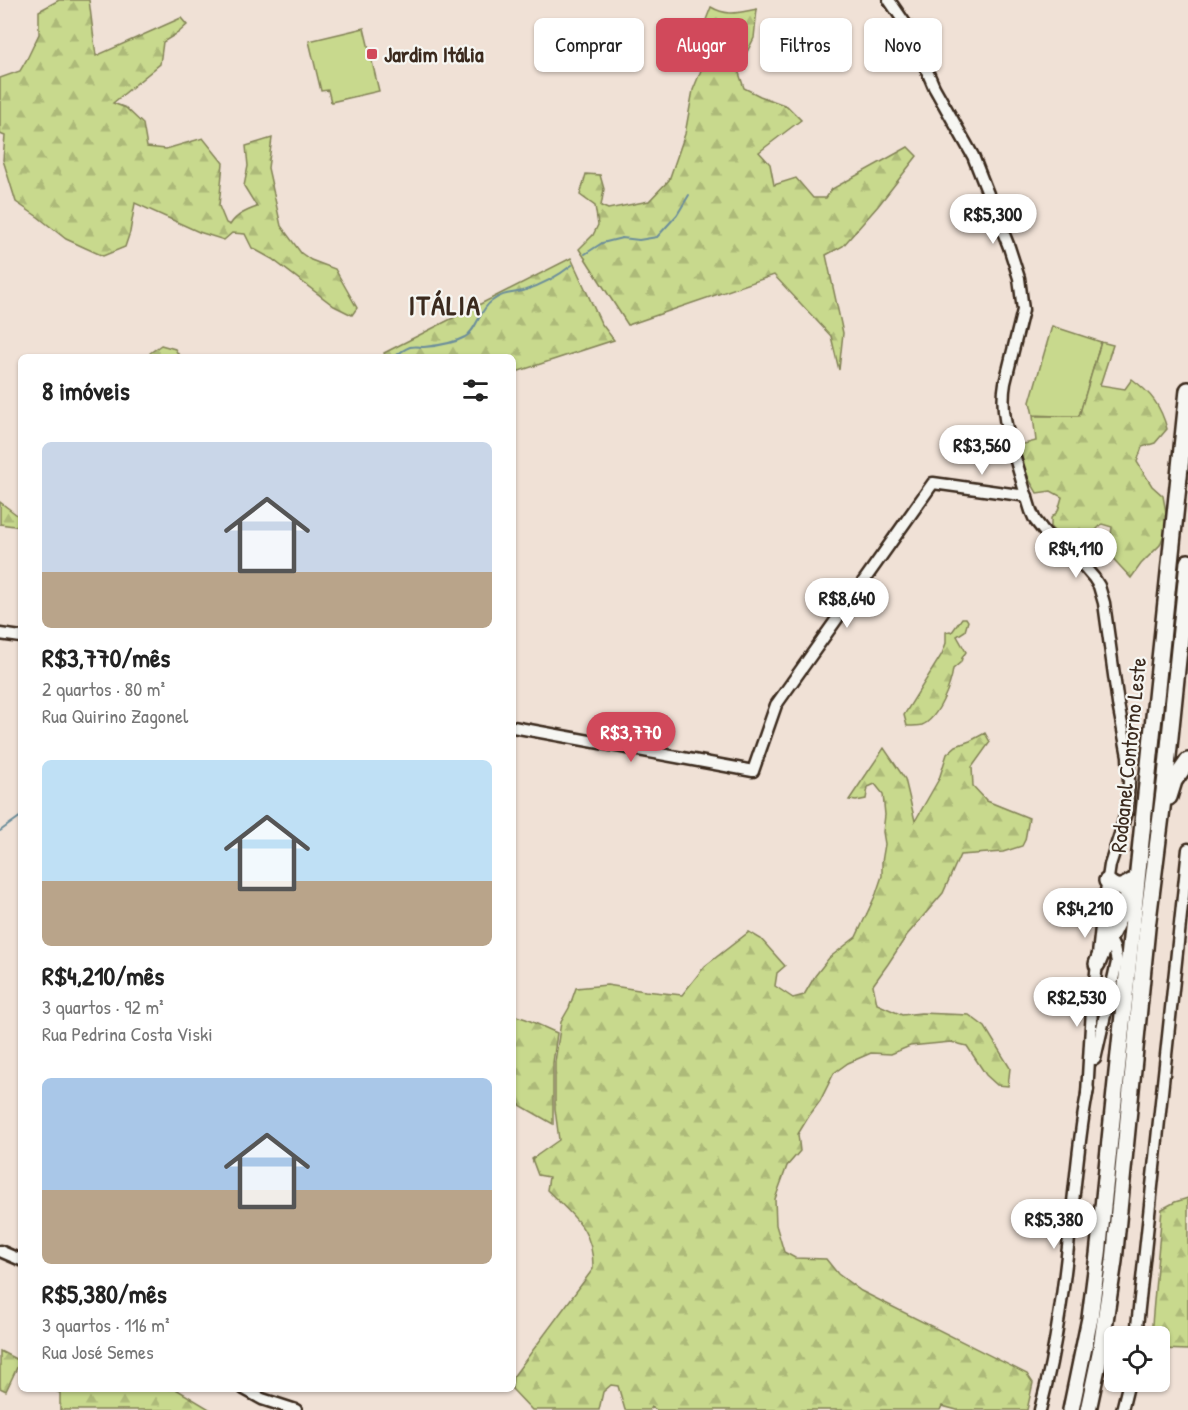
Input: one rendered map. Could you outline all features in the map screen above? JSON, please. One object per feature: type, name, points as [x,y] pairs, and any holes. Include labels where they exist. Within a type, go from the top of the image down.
[{"type":"highway","name":"Rodoanel Contorno Leste","points":[[1071,1410],[1084,1353],[1095,1286],[1188,390]]},
{"type":"highway","name":"Rodoanel Contorno Leste","points":[[1088,1410],[1112,1284],[1147,928],[1160,829],[1188,562]]},
{"type":"highway","points":[[1160,829],[1172,787],[1181,781],[1188,761]]},
{"type":"highway","points":[[1097,964],[1108,936],[1122,911],[1131,882],[1137,832],[1147,792]]},
{"type":"highway","points":[[1107,881],[1119,887],[1131,882]]},
{"type":"street","points":[[889,0],[909,29],[934,87],[973,156],[1019,278],[1023,310],[1005,383],[1002,401],[1004,420],[1031,511],[1041,527],[1082,564],[1099,586],[1104,603],[1118,704],[1127,745],[1129,770],[1126,809],[1110,865],[1102,918],[1087,1094],[1061,1310],[1040,1410]]},
{"type":"street","points":[[516,728],[753,771],[776,705],[933,483],[1027,496]]},
{"type":"street","points":[[0,633],[18,636]]},
{"type":"street","points":[[1137,1326],[1188,849]]},
{"type":"street","points":[[1087,1094],[1116,970],[1117,956],[1102,918]]},
{"type":"street","points":[[1097,964],[1102,954],[1106,952],[1117,956]]},
{"type":"street","points":[[0,1251],[18,1259]]},
{"type":"street","points":[[249,1392],[262,1399],[293,1409]]},
{"type":"street","points":[[1122,1410],[1126,1392]]},
{"type":"green space","points":[[59,0],[89,0],[96,56],[181,18],[187,25],[163,42],[160,64],[113,103],[126,108],[143,124],[147,147],[166,149],[203,138],[223,163],[219,206],[226,223],[230,225],[238,216],[257,207],[244,186],[248,166],[246,146],[272,138],[268,168],[281,226],[301,253],[311,260],[335,269],[357,308],[352,315],[334,306],[272,259],[252,248],[245,234],[232,233],[224,240],[199,232],[135,203],[125,247],[103,256],[66,239],[16,202],[3,160],[5,136],[0,134],[0,78],[20,71],[39,34],[39,11]]},
{"type":"green space","points":[[711,7],[728,13],[757,9],[754,38],[748,50],[748,18],[707,18]]},
{"type":"green space","points":[[364,28],[379,91],[331,102],[328,90],[321,91],[309,41]]},
{"type":"green space","points":[[700,72],[739,72],[744,88],[787,106],[801,120],[759,152],[770,164],[774,185],[796,178],[813,198],[826,198],[832,189],[908,147],[917,156],[843,246],[826,255],[843,333],[839,370],[831,336],[774,275],[628,325],[579,249],[593,235],[598,225],[595,206],[580,195],[586,174],[600,175],[604,189],[601,206],[608,209],[649,201],[669,180],[685,134],[693,90]]},
{"type":"green space","points":[[571,258],[601,323],[614,340],[516,372],[516,354],[384,353]]},
{"type":"green space","points":[[1052,326],[1101,342],[1079,417],[1033,415],[1030,402]]},
{"type":"green space","points":[[1101,342],[1113,345],[1100,385],[1125,389],[1132,379],[1145,389],[1154,401],[1162,413],[1167,429],[1155,443],[1142,447],[1137,462],[1152,486],[1163,496],[1166,529],[1160,545],[1131,578],[1108,553],[1112,527],[1102,524],[1091,535],[1076,543],[1062,538],[1051,528],[1051,518],[1058,511],[1062,497],[1051,491],[1037,493],[1016,446],[1036,441],[1033,416],[1079,416]]},
{"type":"green space","points":[[161,345],[175,349],[178,354],[150,354]]},
{"type":"green space","points":[[0,502],[18,516],[18,527],[0,524]]},
{"type":"green space","points":[[962,618],[968,621],[965,631],[957,636],[966,652],[961,662],[953,669],[943,701],[928,722],[922,725],[907,726],[904,715],[942,654],[946,643],[946,632],[952,632]]},
{"type":"green space","points":[[985,733],[990,742],[972,767],[973,786],[987,801],[1029,818],[1025,840],[1022,846],[1003,852],[960,855],[943,893],[907,935],[873,985],[877,1004],[902,1015],[921,1013],[969,1015],[985,1027],[1010,1068],[1008,1086],[997,1085],[986,1075],[967,1046],[951,1042],[910,1046],[891,1054],[871,1053],[848,1063],[834,1073],[820,1101],[798,1134],[800,1151],[787,1166],[775,1199],[776,1225],[784,1252],[795,1258],[826,1259],[838,1274],[861,1291],[1027,1374],[1033,1383],[1027,1410],[957,1410],[942,1406],[940,1410],[657,1410],[651,1407],[649,1410],[625,1410],[618,1386],[611,1385],[603,1392],[599,1410],[532,1410],[515,1392],[516,1373],[593,1269],[590,1243],[586,1233],[547,1190],[549,1177],[538,1175],[532,1159],[559,1140],[555,1109],[555,1062],[561,1022],[576,988],[607,985],[682,995],[705,966],[749,932],[761,939],[785,966],[777,973],[775,986],[793,998],[804,995],[829,958],[856,937],[882,876],[885,844],[883,794],[875,784],[868,787],[866,799],[849,800],[884,748],[905,779],[915,821],[939,779],[947,754],[956,746]]},
{"type":"green space","points":[[516,1016],[557,1033],[553,1063],[553,1124],[516,1103]]},
{"type":"green space","points":[[1188,1198],[1188,1350],[1170,1349],[1170,1326],[1152,1326],[1162,1209]]},
{"type":"green space","points":[[0,1351],[18,1360],[18,1365],[6,1391],[0,1388]]},
{"type":"green space","points":[[58,1392],[181,1392],[211,1410],[60,1410],[60,1393]]},
{"type":"waterway","points":[[585,254],[602,243],[622,238],[639,240],[657,237],[677,215],[689,195]]},
{"type":"waterway","points":[[398,354],[410,347],[439,345],[465,337],[472,330],[484,309],[496,298],[537,286],[572,265]]},
{"type":"waterway","points":[[0,831],[18,818]]},
{"type":"place","name":"Jardim Itália","points":[[372,54]]},
{"type":"district","name":"ITÁLIA","points":[[445,305]]}]
